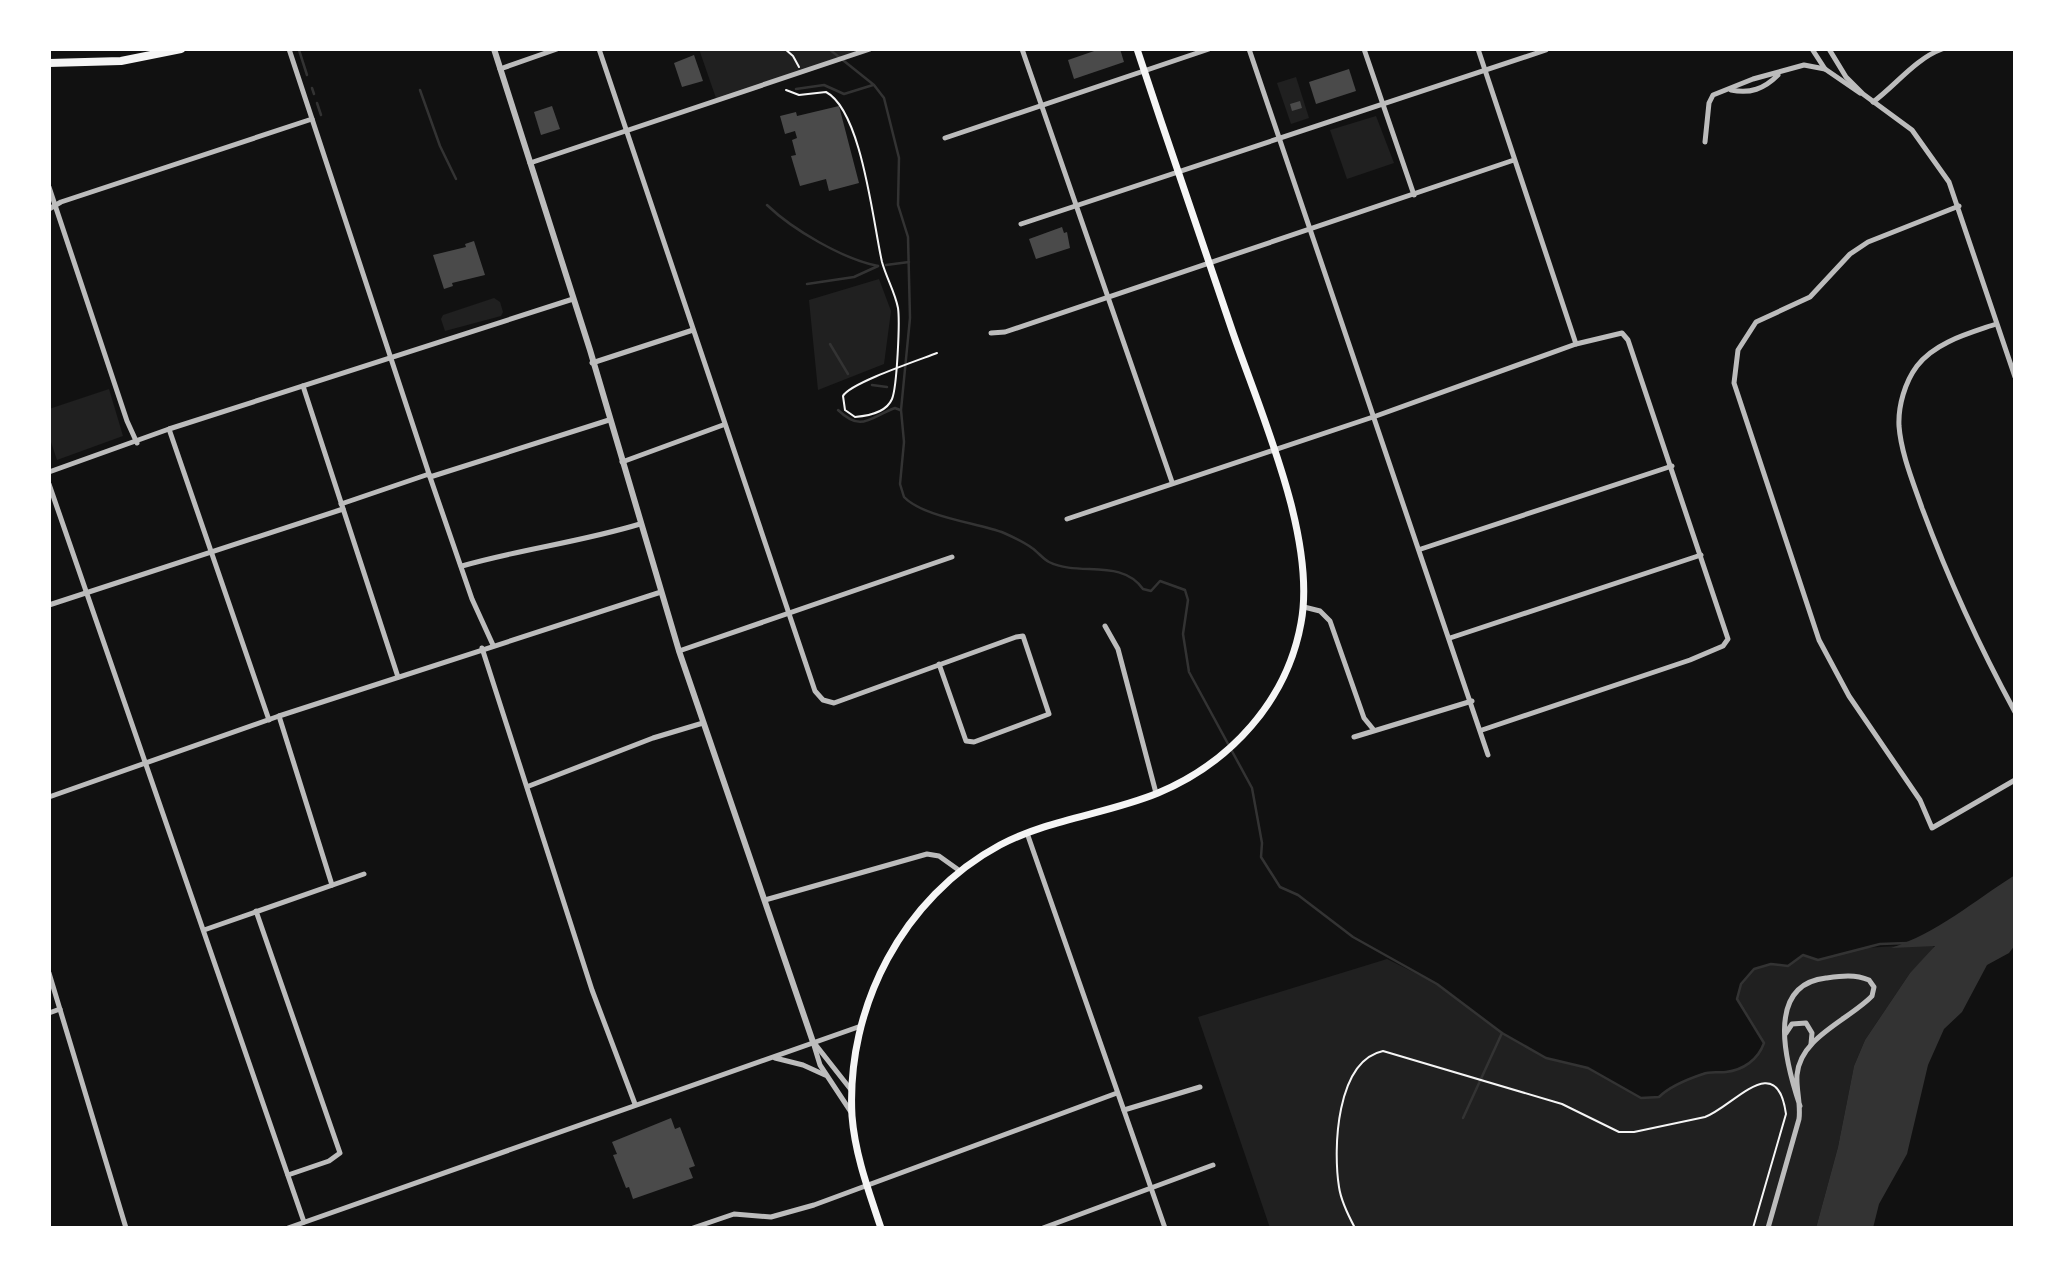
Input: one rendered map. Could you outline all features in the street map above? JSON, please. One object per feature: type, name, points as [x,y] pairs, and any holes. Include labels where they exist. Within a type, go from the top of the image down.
[{"type":"main road","points":[[49,63],[121,61],[181,49]]},
{"type":"main road","points":[[881,1228],[867,1185],[852,1116],[852,1091],[861,1026],[876,983],[898,939],[926,903],[960,871],[1027,833],[1156,793],[1191,776],[1227,751],[1272,700],[1296,648],[1304,607],[1300,545],[1273,450],[1137,49]]},
{"type":"street","points":[[289,49],[429,476],[483,627],[494,645]]},
{"type":"street","points":[[494,49],[573,299],[660,592],[703,723],[813,1042],[826,1076],[846,1101],[852,1116]]},
{"type":"street","points":[[500,69],[557,49]]},
{"type":"street","points":[[599,49],[723,425],[815,691],[823,700],[834,703],[939,664],[1023,636],[1049,714],[974,742],[966,741],[939,664]]},
{"type":"street","points":[[530,163],[870,49]]},
{"type":"street","points":[[1022,49],[1172,482]]},
{"type":"street","points":[[945,138],[1209,49]]},
{"type":"street","points":[[1249,49],[1376,415],[1482,730],[1488,755]]},
{"type":"street","points":[[1364,49],[1414,195]]},
{"type":"street","points":[[1478,49],[1576,344]]},
{"type":"street","points":[[1829,49],[1846,77],[1863,94],[1901,121],[1925,144],[1949,182],[2015,377]]},
{"type":"street","points":[[1873,102],[1898,84],[1928,54],[1942,49]]},
{"type":"street","points":[[1021,224],[1383,105],[1484,68],[1546,50]]},
{"type":"street","points":[[1804,65],[1813,50],[1825,69],[1854,91],[1863,94]]},
{"type":"street","points":[[1705,142],[1709,103],[1713,95],[1753,79],[1804,65],[1825,69]]},
{"type":"street","points":[[1731,90],[1743,93],[1759,89],[1779,74]]},
{"type":"street","points":[[52,207],[312,119]]},
{"type":"street","points":[[991,333],[1005,332],[1109,299],[1514,160]]},
{"type":"street","points":[[49,187],[52,207],[137,443]]},
{"type":"street","points":[[1959,206],[1886,233],[1850,254],[1810,297],[1756,323],[1744,337],[1735,366],[1734,383],[1819,640],[1849,696],[1920,800],[1933,828],[2015,780]]},
{"type":"street","points":[[49,472],[137,443],[169,429],[573,299]]},
{"type":"street","points":[[1996,324],[1956,338],[1918,365],[1907,383],[1899,409],[1899,428],[1911,477],[1936,546],[1972,629],[2015,712]]},
{"type":"street","points":[[592,363],[692,330]]},
{"type":"street","points":[[1067,519],[1376,415],[1576,344],[1622,332],[1628,340],[1672,466],[1728,639],[1723,646],[1690,660],[1482,730]]},
{"type":"street","points":[[303,386],[398,677]]},
{"type":"street","points":[[49,605],[429,476],[609,420]]},
{"type":"street","points":[[622,462],[723,425]]},
{"type":"street","points":[[169,429],[269,720]]},
{"type":"street","points":[[1421,549],[1672,466]]},
{"type":"street","points":[[49,484],[304,1222]]},
{"type":"street","points":[[462,566],[519,550],[565,544],[640,524]]},
{"type":"street","points":[[1450,638],[1701,555]]},
{"type":"street","points":[[679,651],[789,616],[952,557]]},
{"type":"street","points":[[49,797],[279,716],[660,592]]},
{"type":"street","points":[[1304,607],[1320,611],[1330,621],[1364,718],[1373,729]]},
{"type":"street","points":[[1105,626],[1118,649],[1156,793]]},
{"type":"street","points":[[482,648],[529,786],[593,990],[635,1104]]},
{"type":"street","points":[[1354,737],[1373,729],[1386,729],[1472,701]]},
{"type":"street","points":[[279,716],[332,885]]},
{"type":"street","points":[[529,786],[653,738],[703,723]]},
{"type":"street","points":[[1027,833],[1165,1228]]},
{"type":"street","points":[[765,900],[927,854],[939,856],[960,871]]},
{"type":"street","points":[[204,930],[365,874]]},
{"type":"street","points":[[256,911],[340,1153],[329,1161],[288,1175]]},
{"type":"street","points":[[49,973],[126,1228]]},
{"type":"street","points":[[1800,1106],[1786,1063],[1785,1037],[1789,1006],[1808,984],[1849,975],[1869,980],[1874,987],[1872,996],[1824,1033],[1806,1054]]},
{"type":"street","points":[[49,1013],[60,1009]]},
{"type":"street","points":[[1768,1228],[1797,1128],[1800,1106],[1797,1074],[1813,1038],[1806,1023],[1792,1024],[1785,1037]]},
{"type":"street","points":[[288,1228],[861,1026]]},
{"type":"street","points":[[813,1042],[852,1091]]},
{"type":"street","points":[[772,1058],[803,1065],[826,1076]]},
{"type":"street","points":[[1124,1110],[1200,1087]]},
{"type":"street","points":[[693,1228],[734,1213],[771,1217],[867,1185],[1117,1093]]},
{"type":"street","points":[[1043,1228],[1213,1165]]},
{"type":"path","points":[[785,49],[796,60],[801,73]]},
{"type":"path","points":[[786,90],[795,95],[822,91],[842,104],[860,150],[884,267],[898,310],[896,351],[891,402],[880,412],[855,418],[842,402],[846,391],[873,380],[937,353]]},
{"type":"path","points":[[1354,1228],[1340,1195],[1338,1180],[1342,1105],[1354,1071],[1370,1056],[1383,1051],[1562,1104],[1624,1133],[1705,1117],[1717,1113],[1750,1086],[1758,1082],[1769,1085],[1782,1098],[1786,1114],[1753,1228]]},
{"type":"shaded area","points":[[699,49],[862,49],[717,101]]},
{"type":"shaded area","points":[[1296,77],[1309,118],[1291,124],[1277,83]]},
{"type":"shaded area","points":[[1376,116],[1394,163],[1347,179],[1330,130]]},
{"type":"shaded area","points":[[879,279],[891,311],[884,364],[818,390],[809,300]]},
{"type":"shaded area","points":[[494,298],[500,302],[503,312],[501,316],[445,331],[441,319],[443,315]]},
{"type":"shaded area","points":[[109,389],[123,436],[57,460],[49,436],[49,409]]},
{"type":"shaded area","points":[[2015,875],[2015,945],[2009,953],[1987,965],[1962,1012],[1944,1029],[1928,1065],[1907,1154],[1879,1204],[1873,1228],[1816,1228],[1838,1147],[1854,1066],[1865,1040],[1910,973],[1935,946],[1891,948],[1940,925]]},
{"type":"shaded area","points":[[1933,944],[1934,949],[1910,973],[1865,1040],[1854,1066],[1838,1147],[1816,1228],[1270,1228],[1198,1017],[1387,959],[1437,984],[1502,1033],[1546,1058],[1588,1068],[1641,1098],[1658,1097],[1697,1076],[1738,1069],[1758,1054],[1764,1043],[1737,999],[1741,984],[1754,969],[1771,964],[1788,966],[1803,955],[1818,960],[1863,948]]},
{"type":"building","points":[[1100,49],[1120,49],[1124,62],[1074,79],[1068,60]]},
{"type":"building","points":[[694,55],[703,81],[682,87],[674,63]]},
{"type":"building","points":[[1349,69],[1356,91],[1316,104],[1309,82]]},
{"type":"building","points":[[1300,101],[1302,108],[1292,111],[1290,104]]},
{"type":"building","points":[[552,106],[560,129],[541,135],[534,112]]},
{"type":"building","points":[[839,106],[859,183],[829,191],[826,179],[800,186],[791,156],[796,155],[792,140],[797,138],[795,131],[785,134],[780,116],[796,112],[797,116]]},
{"type":"building","points":[[1062,227],[1064,233],[1067,232],[1070,248],[1036,259],[1029,239]]},
{"type":"building","points":[[474,241],[485,275],[452,283],[453,286],[444,289],[433,255],[466,247],[465,244]]},
{"type":"building","points":[[671,1118],[675,1129],[680,1127],[695,1166],[689,1168],[693,1178],[633,1199],[613,1155],[617,1154],[612,1142]]},
{"type":"waterway","points":[[829,49],[874,85],[884,98],[899,158],[898,205],[908,237],[910,318],[901,410],[904,442],[900,484],[904,497],[937,515],[1004,533],[1029,546],[1049,562],[1061,566],[1123,574],[1143,589],[1151,591],[1160,581],[1185,590],[1188,600],[1183,634],[1189,672],[1252,788],[1262,843],[1261,857],[1280,887],[1298,895],[1353,937],[1437,984],[1502,1033],[1546,1058],[1588,1068],[1641,1098],[1659,1097],[1691,1078],[1732,1071],[1754,1059],[1764,1043],[1737,999],[1741,984],[1754,969],[1771,964],[1788,966],[1803,955],[1818,960],[1880,944],[1908,943]]},
{"type":"waterway","points":[[299,50],[307,75]]},
{"type":"waterway","points":[[796,89],[824,85],[844,94],[873,85]]},
{"type":"waterway","points":[[312,88],[314,94]]},
{"type":"waterway","points":[[420,90],[440,146],[456,179]]},
{"type":"waterway","points":[[317,103],[321,115]]},
{"type":"waterway","points":[[767,205],[790,224],[819,242],[850,257],[878,266]]},
{"type":"waterway","points":[[886,265],[909,262]]},
{"type":"waterway","points":[[807,284],[854,277],[878,266]]},
{"type":"waterway","points":[[830,344],[848,374]]},
{"type":"waterway","points":[[872,385],[887,387]]},
{"type":"waterway","points":[[838,410],[846,417],[860,422],[895,408],[900,410]]},
{"type":"waterway","points":[[1463,1118],[1502,1033]]}]
